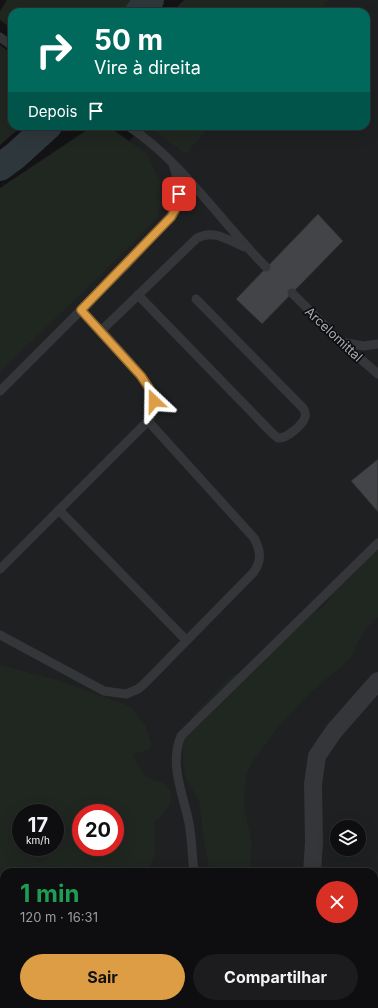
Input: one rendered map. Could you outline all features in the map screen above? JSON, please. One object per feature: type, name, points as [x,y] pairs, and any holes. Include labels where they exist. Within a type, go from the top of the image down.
[{"type":"street","points":[[312,868],[314,842],[313,784],[317,756],[334,731],[378,682]]},
{"type":"lane","points":[[134,130],[143,136],[173,164],[248,250],[266,268]]},
{"type":"lane","points":[[0,391],[128,263],[175,210],[179,197],[177,176],[173,164]]},
{"type":"lane","points":[[101,331],[196,238],[202,235],[216,235],[248,250]]},
{"type":"lane","name":"Arcelomittal","points":[[292,294],[340,341],[378,374]]},
{"type":"lane","points":[[138,295],[272,433],[278,438],[288,436],[305,419],[306,414],[303,408],[196,299]]},
{"type":"lane","points":[[0,569],[148,421],[152,415],[154,406],[149,388],[141,376],[81,310]]},
{"type":"lane","points":[[340,341],[364,346],[378,344]]},
{"type":"lane","points":[[0,635],[104,691],[126,694],[138,689],[253,573],[258,566],[260,552],[250,531],[148,421]]},
{"type":"lane","points":[[59,510],[186,640]]},
{"type":"lane","points":[[194,868],[189,824],[176,764],[176,748],[181,736],[378,543]]},
{"type":"shaded area","points":[[7,0],[135,0],[129,8],[8,8],[8,26],[0,20],[0,11]]},
{"type":"shaded area","points":[[184,0],[329,0],[322,8],[176,8]]},
{"type":"shaded area","points":[[280,0],[378,0],[378,868],[0,868],[0,261],[141,130],[370,130],[370,8],[271,8]]},
{"type":"shaded area","points":[[0,45],[8,51],[8,130],[17,130],[0,145]]},
{"type":"shaded area","points":[[87,130],[114,130],[147,154],[160,182],[161,202],[158,216],[131,245],[0,372],[0,188]]},
{"type":"shaded area","points":[[153,130],[207,130],[186,154]]},
{"type":"shaded area","points":[[378,548],[378,617],[367,628],[358,642],[353,655],[311,692],[279,726],[254,759],[246,776],[244,805],[252,844],[250,868],[209,868],[203,838],[199,801],[185,777],[183,764],[183,738],[185,728],[195,713],[230,677],[259,663],[315,611],[323,607],[335,590]]},
{"type":"shaded area","points":[[0,665],[57,680],[130,706],[146,726],[152,746],[148,750],[133,754],[136,761],[145,775],[166,785],[171,795],[169,805],[163,815],[155,821],[155,852],[150,868],[0,868]]},
{"type":"building","points":[[318,214],[343,241],[262,324],[236,299]]},
{"type":"building","points":[[378,459],[378,512],[351,481]]},
{"type":"waterway","points":[[143,8],[150,0]]},
{"type":"waterway","points":[[0,167],[15,156],[44,130]]},
{"type":"route","points":[[154,401],[149,388],[141,376],[81,310],[171,217],[178,204],[179,194]]}]
